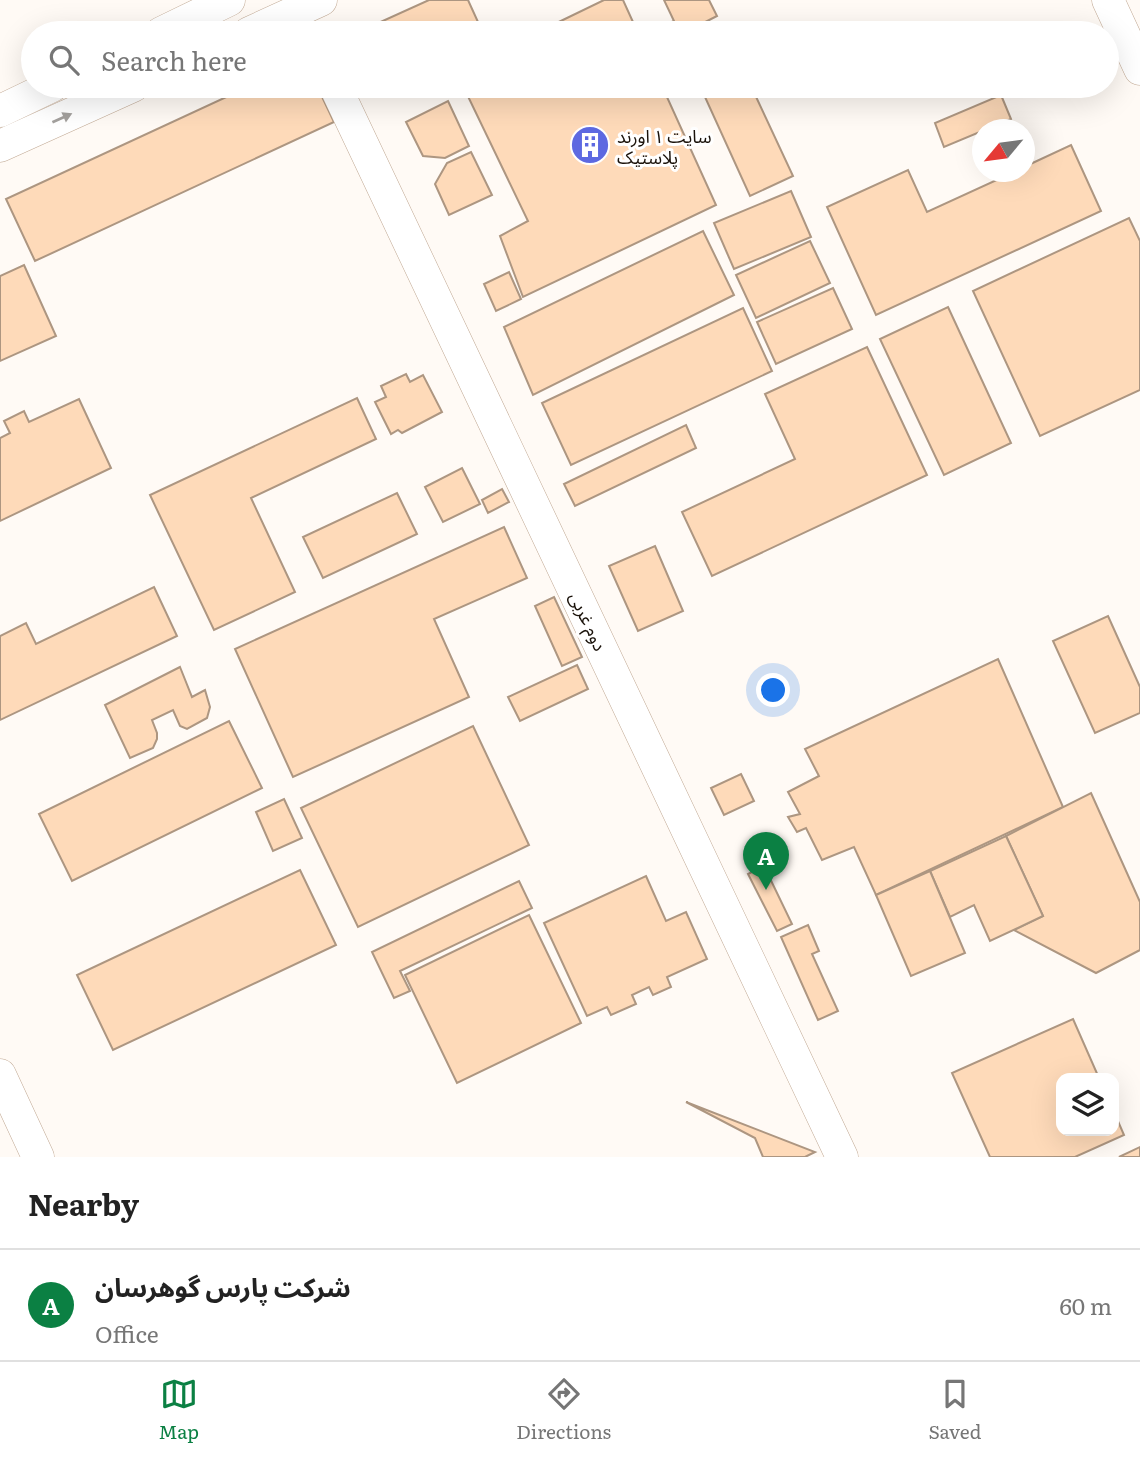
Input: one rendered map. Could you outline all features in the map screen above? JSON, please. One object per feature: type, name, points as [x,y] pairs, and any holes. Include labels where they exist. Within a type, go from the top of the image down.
[{"type":"street","points":[[186,21],[232,0]]},
{"type":"street","points":[[261,0],[266,2],[269,11],[263,21]]},
{"type":"street","points":[[1108,0],[1118,21]]},
{"type":"street","points":[[280,21],[306,11]]},
{"type":"street","points":[[1119,24],[1140,69]]},
{"type":"street","points":[[0,111],[27,98]]},
{"type":"street","points":[[0,146],[106,98]]},
{"type":"street","name":"دوم غربی","points":[[341,98],[842,1157]]},
{"type":"street","points":[[0,1075],[38,1157]]},
{"type":"building","points":[[429,0],[468,0],[478,21],[383,21]]},
{"type":"building","points":[[604,0],[623,0],[633,21],[561,21]]},
{"type":"building","points":[[664,0],[709,0],[717,16],[707,21],[674,21]]},
{"type":"building","points":[[224,98],[323,98],[334,122],[35,261],[6,199]]},
{"type":"building","name":"سایت ۱ اورند پلاستیک","points":[[469,98],[667,98],[716,205],[523,297],[500,236],[528,221]]},
{"type":"building","points":[[705,98],[757,98],[793,176],[750,196]]},
{"type":"building","points":[[994,98],[1002,98],[1011,119],[972,119],[972,135],[944,147],[935,123]]},
{"type":"building","points":[[448,101],[469,146],[445,158],[423,156],[406,122]]},
{"type":"building","points":[[1071,145],[1101,211],[876,315],[827,207],[908,170],[927,212],[992,182],[1035,182],[1035,162]]},
{"type":"building","points":[[471,152],[492,195],[449,215],[435,184],[447,163]]},
{"type":"building","points":[[791,191],[811,237],[734,269],[714,223]]},
{"type":"building","points":[[1129,218],[1140,241],[1140,390],[1040,436],[973,291]]},
{"type":"building","points":[[703,231],[734,295],[533,395],[504,327]]},
{"type":"building","points":[[810,241],[830,283],[756,318],[736,275]]},
{"type":"building","points":[[24,265],[56,336],[0,361],[0,276]]},
{"type":"building","points":[[509,272],[521,299],[496,311],[484,284]]},
{"type":"building","points":[[833,288],[852,329],[776,364],[757,322]]},
{"type":"building","points":[[948,307],[1011,443],[944,475],[880,339]]},
{"type":"building","points":[[743,308],[772,371],[571,465],[542,403]]},
{"type":"building","points":[[867,347],[927,475],[712,576],[682,512],[795,459],[765,394]]},
{"type":"building","points":[[406,374],[410,382],[423,375],[442,412],[402,433],[398,430],[391,434],[375,402],[386,397],[381,386]]},
{"type":"building","points":[[357,398],[376,439],[251,498],[295,592],[214,630],[150,495]]},
{"type":"building","points":[[79,399],[111,468],[0,521],[0,438],[10,433],[4,421],[24,411],[29,422]]},
{"type":"building","points":[[686,425],[696,448],[575,506],[564,484]]},
{"type":"building","points":[[462,468],[480,504],[443,522],[425,487]]},
{"type":"building","points":[[502,489],[509,502],[488,513],[482,500]]},
{"type":"building","points":[[397,493],[417,534],[323,578],[303,537]]},
{"type":"building","points":[[504,527],[527,578],[434,619],[469,697],[293,777],[235,649]]},
{"type":"building","points":[[655,546],[683,611],[638,631],[609,566]]},
{"type":"building","points":[[154,587],[177,636],[0,720],[0,636],[26,623],[36,644]]},
{"type":"building","points":[[554,597],[582,657],[562,666],[535,606]]},
{"type":"building","points":[[1108,616],[1140,687],[1140,713],[1095,733],[1053,641]]},
{"type":"building","points":[[998,659],[1063,807],[876,895],[854,847],[822,860],[806,828],[797,832],[788,817],[800,814],[788,792],[819,776],[805,749]]},
{"type":"building","points":[[577,665],[588,689],[520,721],[508,697]]},
{"type":"building","points":[[180,667],[192,697],[205,690],[210,707],[207,718],[187,729],[180,726],[173,710],[152,720],[157,733],[153,748],[130,758],[105,705]]},
{"type":"building","points":[[229,721],[262,788],[72,881],[39,814]]},
{"type":"building","points":[[473,726],[529,845],[358,927],[301,808]]},
{"type":"building","points":[[741,774],[754,801],[724,815],[711,788]]},
{"type":"building","points":[[1091,793],[1140,902],[1140,950],[1096,973],[1014,930],[1043,916],[1006,836]]},
{"type":"building","points":[[284,799],[302,838],[273,851],[256,812]]},
{"type":"building","points":[[1006,836],[1043,916],[990,941],[974,905],[950,917],[930,871]]},
{"type":"building","points":[[764,866],[792,924],[777,931],[748,874]]},
{"type":"building","points":[[300,870],[336,945],[113,1050],[77,975]]},
{"type":"building","points":[[930,871],[965,953],[911,976],[876,895]]},
{"type":"building","points":[[646,876],[666,921],[686,912],[707,959],[667,977],[671,987],[653,995],[649,987],[632,995],[636,1004],[611,1015],[607,1007],[587,1016],[544,923]]},
{"type":"building","points":[[519,881],[532,908],[400,971],[410,991],[394,998],[372,952]]},
{"type":"building","points":[[529,915],[581,1023],[457,1083],[405,975]]},
{"type":"building","points":[[808,925],[819,951],[812,954],[838,1011],[818,1020],[781,937]]},
{"type":"building","points":[[1073,1019],[1097,1073],[1056,1073],[1056,1136],[1119,1136],[1119,1124],[1124,1135],[1075,1157],[990,1157],[952,1073]]},
{"type":"building","points":[[686,1102],[815,1152],[805,1157],[763,1157],[755,1138]]},
{"type":"building","points":[[1140,1147],[1140,1157],[1119,1157]]},
{"type":"place","name":"سایت ۱ اورند پلاستیک","points":[[590,145]]},
{"type":"place","name":"شرکت پارس گوهرسان","points":[[766,890]]}]
